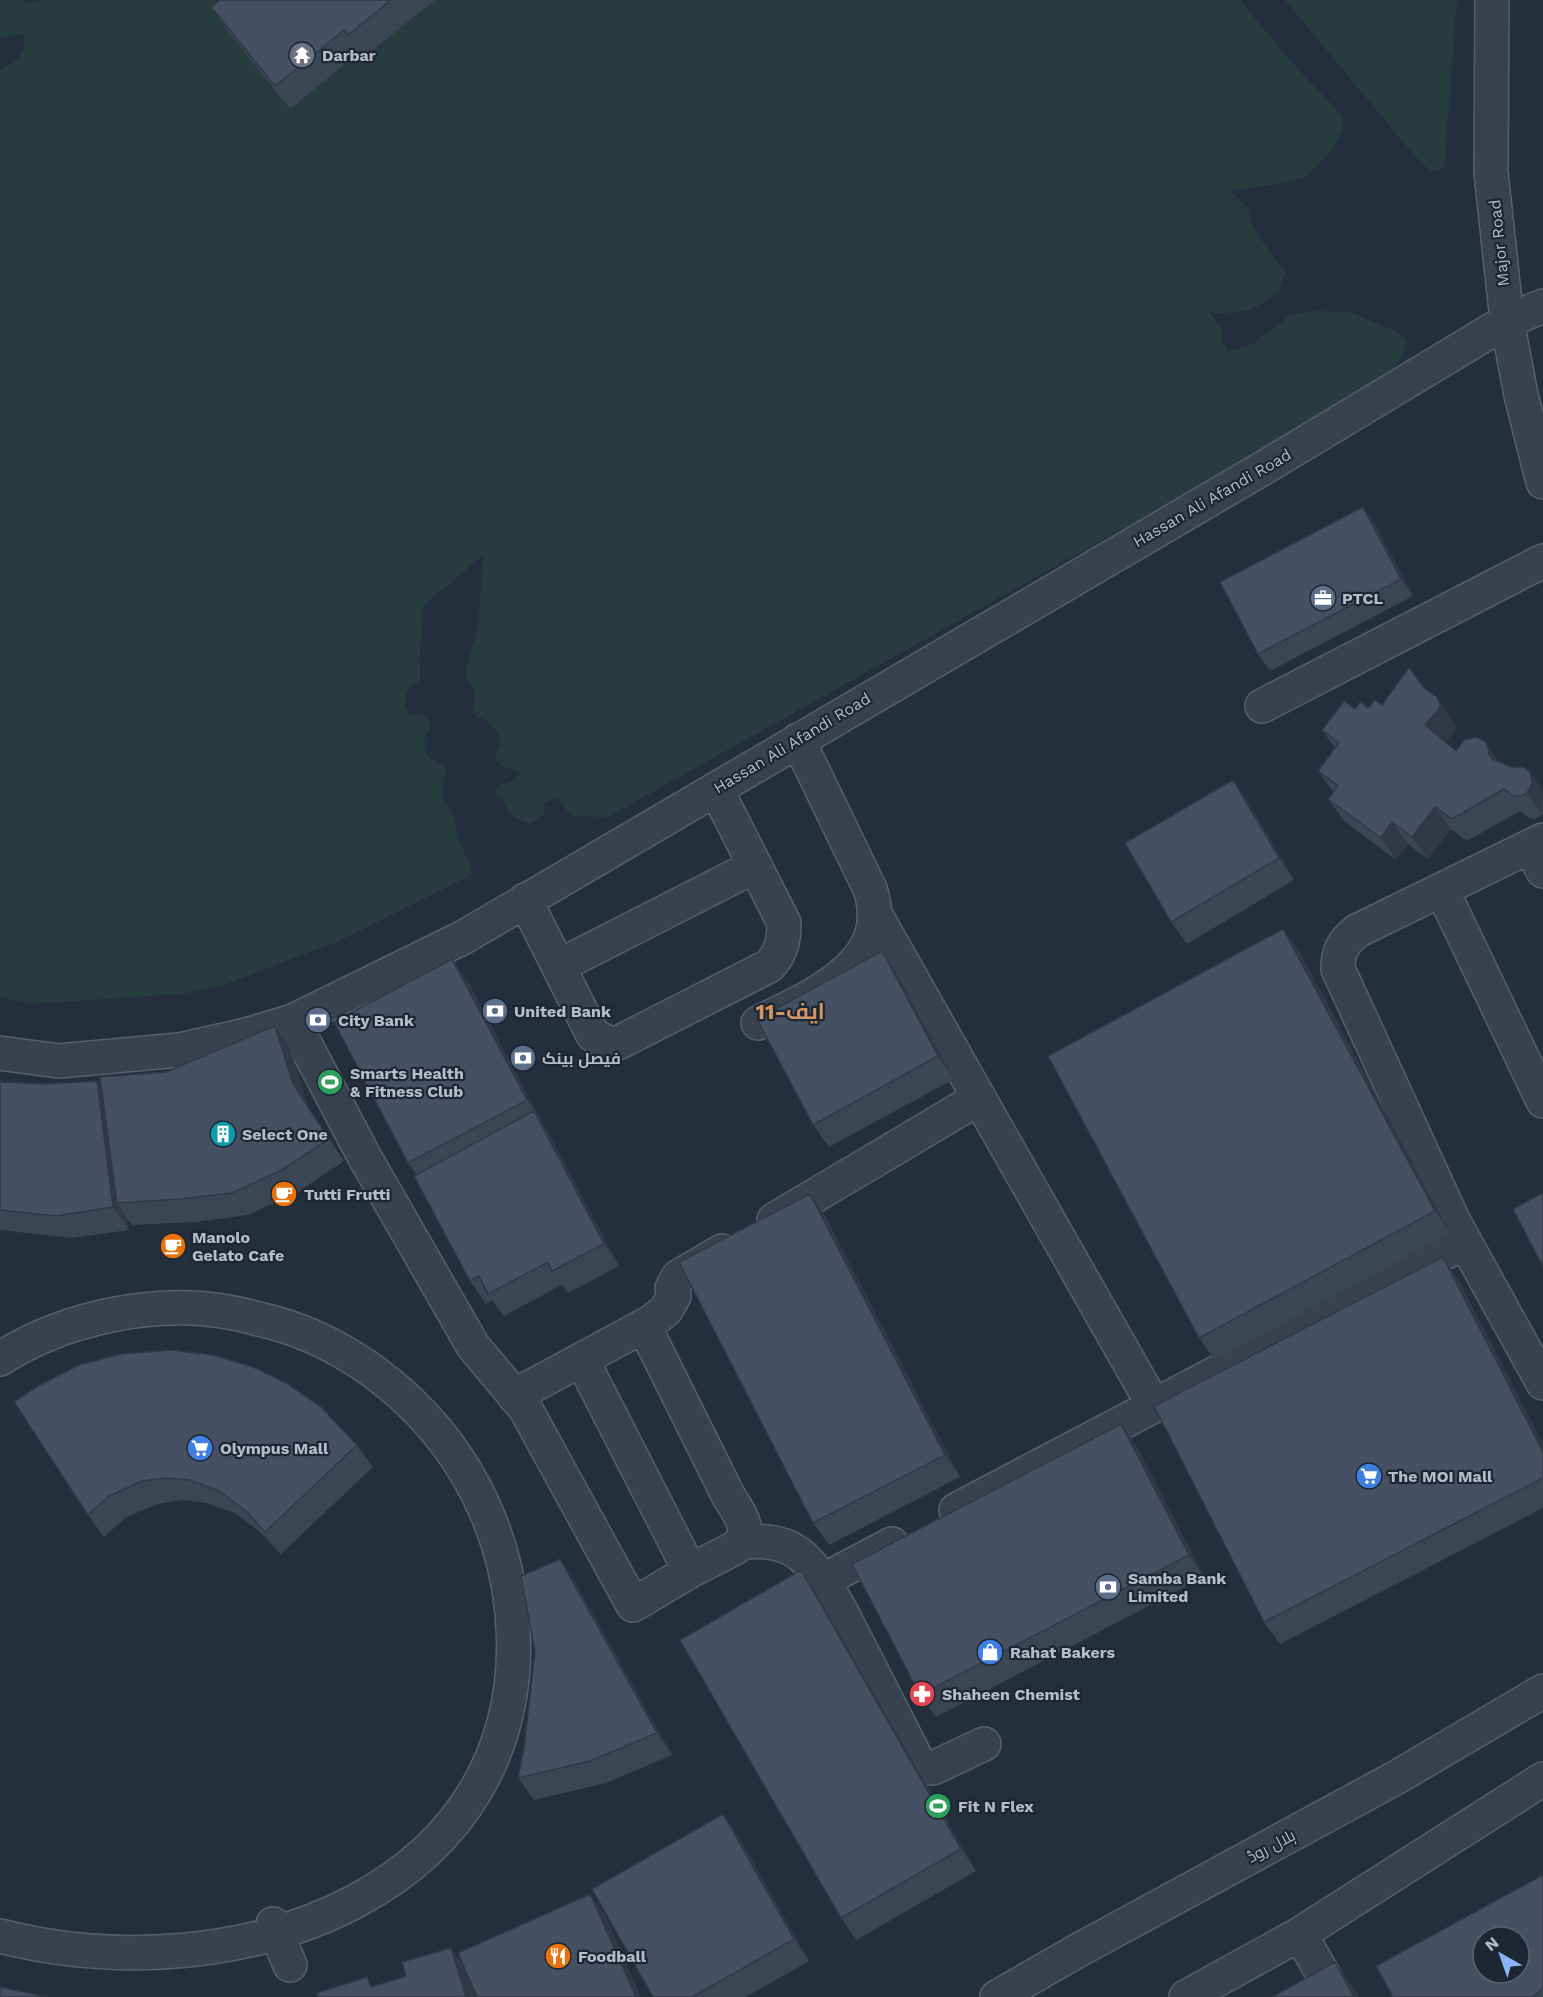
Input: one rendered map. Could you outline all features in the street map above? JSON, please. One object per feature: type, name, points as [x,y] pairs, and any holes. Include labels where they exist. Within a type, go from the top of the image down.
[{"type":"street","name":"Major Road","points":[[1492,0],[1491,172],[1507,321],[1521,395],[1543,482]]},
{"type":"street","name":"Hassan Ali Afandi Road","points":[[0,1053],[59,1061],[179,1050],[246,1035],[292,1021],[464,937],[1270,464],[1507,321],[1543,306]]},
{"type":"street","points":[[1262,706],[1543,561]]},
{"type":"street","points":[[758,1023],[826,988],[846,971],[868,944],[874,924],[873,899],[870,890],[798,740]]},
{"type":"street","points":[[525,900],[592,1035],[608,1043],[618,1043],[769,966],[776,959],[780,949],[784,936],[784,924],[716,789]]},
{"type":"street","points":[[1539,853],[1442,890],[1357,931],[1346,940],[1338,955],[1338,969],[1453,1220],[1543,1383]]},
{"type":"street","points":[[559,966],[755,866]]},
{"type":"street","points":[[1442,890],[1543,1101]]},
{"type":"street","points":[[874,912],[1154,1406]]},
{"type":"street","points":[[292,1021],[364,1156],[473,1346],[525,1408],[633,1605],[741,1544],[767,1541],[785,1546],[798,1553],[822,1581],[844,1617],[918,1762],[924,1767],[933,1768],[984,1744]]},
{"type":"street","points":[[514,1396],[644,1326],[666,1310],[674,1296],[672,1288],[678,1277],[979,1098]]},
{"type":"street","points":[[822,1581],[1465,1242]]},
{"type":"street","points":[[0,1359],[63,1328],[116,1314],[171,1308],[226,1311],[279,1324],[330,1344],[376,1373],[417,1408],[453,1451],[481,1497],[498,1542],[510,1590],[514,1638],[513,1677],[502,1734],[486,1780],[460,1829],[427,1872],[386,1911],[350,1935]]},
{"type":"street","points":[[644,1326],[729,1497],[741,1516],[745,1526],[741,1544]]},
{"type":"street","points":[[582,1360],[690,1571]]},
{"type":"street","name":"ہلال روڈ","points":[[997,1997],[1399,1776],[1543,1691]]},
{"type":"street","points":[[1186,1997],[1300,1934],[1543,1779]]},
{"type":"street","points":[[273,1924],[277,1969],[320,1951]]},
{"type":"street","points":[[1300,1934],[1336,1997]]},
{"type":"street","points":[[0,1936],[60,1965],[119,1980]]},
{"type":"green space","points":[[0,0],[21,0],[25,3],[41,0],[1240,0],[1287,57],[1343,117],[1342,130],[1332,150],[1304,178],[1230,191],[1249,209],[1253,227],[1273,257],[1286,271],[1278,293],[1251,310],[1219,314],[1209,312],[1221,328],[1221,341],[1229,351],[1253,344],[1290,315],[1312,311],[1350,312],[1397,332],[1407,340],[1401,359],[1385,378],[1358,397],[608,817],[571,816],[558,798],[544,803],[544,815],[530,824],[507,811],[505,802],[495,792],[501,785],[511,782],[522,773],[500,765],[495,756],[501,740],[497,732],[485,720],[476,717],[472,710],[475,692],[466,676],[478,629],[483,555],[422,607],[420,681],[410,687],[404,705],[410,715],[420,713],[427,718],[430,726],[424,741],[426,755],[447,768],[442,787],[444,802],[451,810],[457,838],[471,866],[472,871],[468,877],[339,941],[221,986],[182,994],[31,1004],[0,997],[0,69],[10,65],[18,58],[23,48],[24,37],[19,34],[0,39]]},
{"type":"green space","points":[[1285,0],[1457,0],[1444,169],[1430,171],[1414,155]]},
{"type":"building","name":"Darbar","points":[[220,0],[391,0],[348,35],[344,30],[275,86],[211,7]]},
{"type":"building","name":"PTCL","points":[[1363,507],[1401,579],[1258,654],[1220,582]]},
{"type":"building","points":[[1409,667],[1424,688],[1437,697],[1440,704],[1439,709],[1425,725],[1456,751],[1464,740],[1476,737],[1483,740],[1488,746],[1492,759],[1511,767],[1524,767],[1530,772],[1532,783],[1527,793],[1513,796],[1504,789],[1452,819],[1435,807],[1412,837],[1392,822],[1381,838],[1328,799],[1338,786],[1318,771],[1339,743],[1322,730],[1344,701],[1355,709],[1360,702],[1368,708],[1375,700],[1382,705]]},
{"type":"building","points":[[1233,780],[1279,858],[1171,922],[1125,843]]},
{"type":"building","points":[[1283,929],[1435,1211],[1199,1338],[1048,1056]]},
{"type":"building","points":[[882,951],[938,1056],[813,1125],[757,1019]]},
{"type":"building","points":[[452,959],[527,1100],[408,1163],[334,1022]]},
{"type":"building","name":"Select One","points":[[275,1026],[293,1084],[329,1139],[282,1170],[232,1193],[117,1203],[100,1077],[166,1072]]},
{"type":"building","points":[[97,1081],[113,1207],[56,1216],[0,1210],[0,1082],[44,1084]]},
{"type":"building","points":[[534,1111],[604,1244],[552,1271],[548,1262],[488,1294],[479,1276],[470,1281],[414,1176]]},
{"type":"building","points":[[1543,1193],[1543,1267],[1513,1209]]},
{"type":"building","points":[[810,1194],[945,1455],[813,1523],[679,1262]]},
{"type":"building","name":"The MOI Mall","points":[[1443,1257],[1543,1452],[1543,1478],[1264,1622],[1154,1406]]},
{"type":"building","name":"Olympus Mall","points":[[171,1350],[213,1355],[253,1367],[286,1383],[321,1407],[357,1445],[265,1532],[246,1511],[219,1491],[190,1480],[166,1478],[142,1481],[109,1496],[88,1515],[14,1402],[38,1386],[79,1365],[121,1354]]},
{"type":"building","points":[[1121,1424],[1189,1555],[920,1695],[852,1564]]},
{"type":"building","points":[[560,1559],[657,1733],[590,1761],[518,1778],[524,1749],[535,1651],[521,1576]]},
{"type":"building","points":[[801,1570],[961,1849],[841,1918],[680,1640]]},
{"type":"building","points":[[723,1814],[794,1939],[692,1997],[653,1997],[592,1889]]},
{"type":"building","points":[[1543,1875],[1543,1988],[1533,1997],[1393,1997],[1376,1966]]},
{"type":"building","points":[[590,1894],[636,1997],[477,1997],[458,1953]]},
{"type":"building","points":[[451,1948],[466,1997],[318,1997],[317,1993],[367,1977],[371,1987],[406,1976],[402,1962]]},
{"type":"building","points":[[1335,1962],[1354,1997],[1272,1997]]},
{"type":"building","points":[[0,1987],[48,1997],[0,1997]]},
{"type":"place","name":"Darbar","points":[[302,55]]},
{"type":"place","name":"PTCL","points":[[1323,598]]},
{"type":"place","name":"United Bank","points":[[495,1011]]},
{"type":"place","name":"City Bank","points":[[318,1020]]},
{"type":"place","name":"فیصل بینک","points":[[523,1058]]},
{"type":"place","name":"Smarts Health & Fitness Club","points":[[330,1082]]},
{"type":"place","name":"Select One","points":[[223,1134]]},
{"type":"place","name":"Tutti Frutti","points":[[284,1194]]},
{"type":"place","name":"Manolo Gelato Cafe","points":[[173,1246]]},
{"type":"place","name":"Olympus Mall","points":[[200,1448]]},
{"type":"place","name":"The MOI Mall","points":[[1369,1476]]},
{"type":"place","name":"Samba Bank Limited","points":[[1108,1587]]},
{"type":"place","name":"Rahat Bakers","points":[[990,1652]]},
{"type":"place","name":"Shaheen Chemist","points":[[922,1694]]},
{"type":"place","name":"Fit N Flex","points":[[938,1806]]},
{"type":"place","name":"Foodball","points":[[558,1956]]},
{"type":"district","name":"ایف-11","points":[[790,1011]]}]
